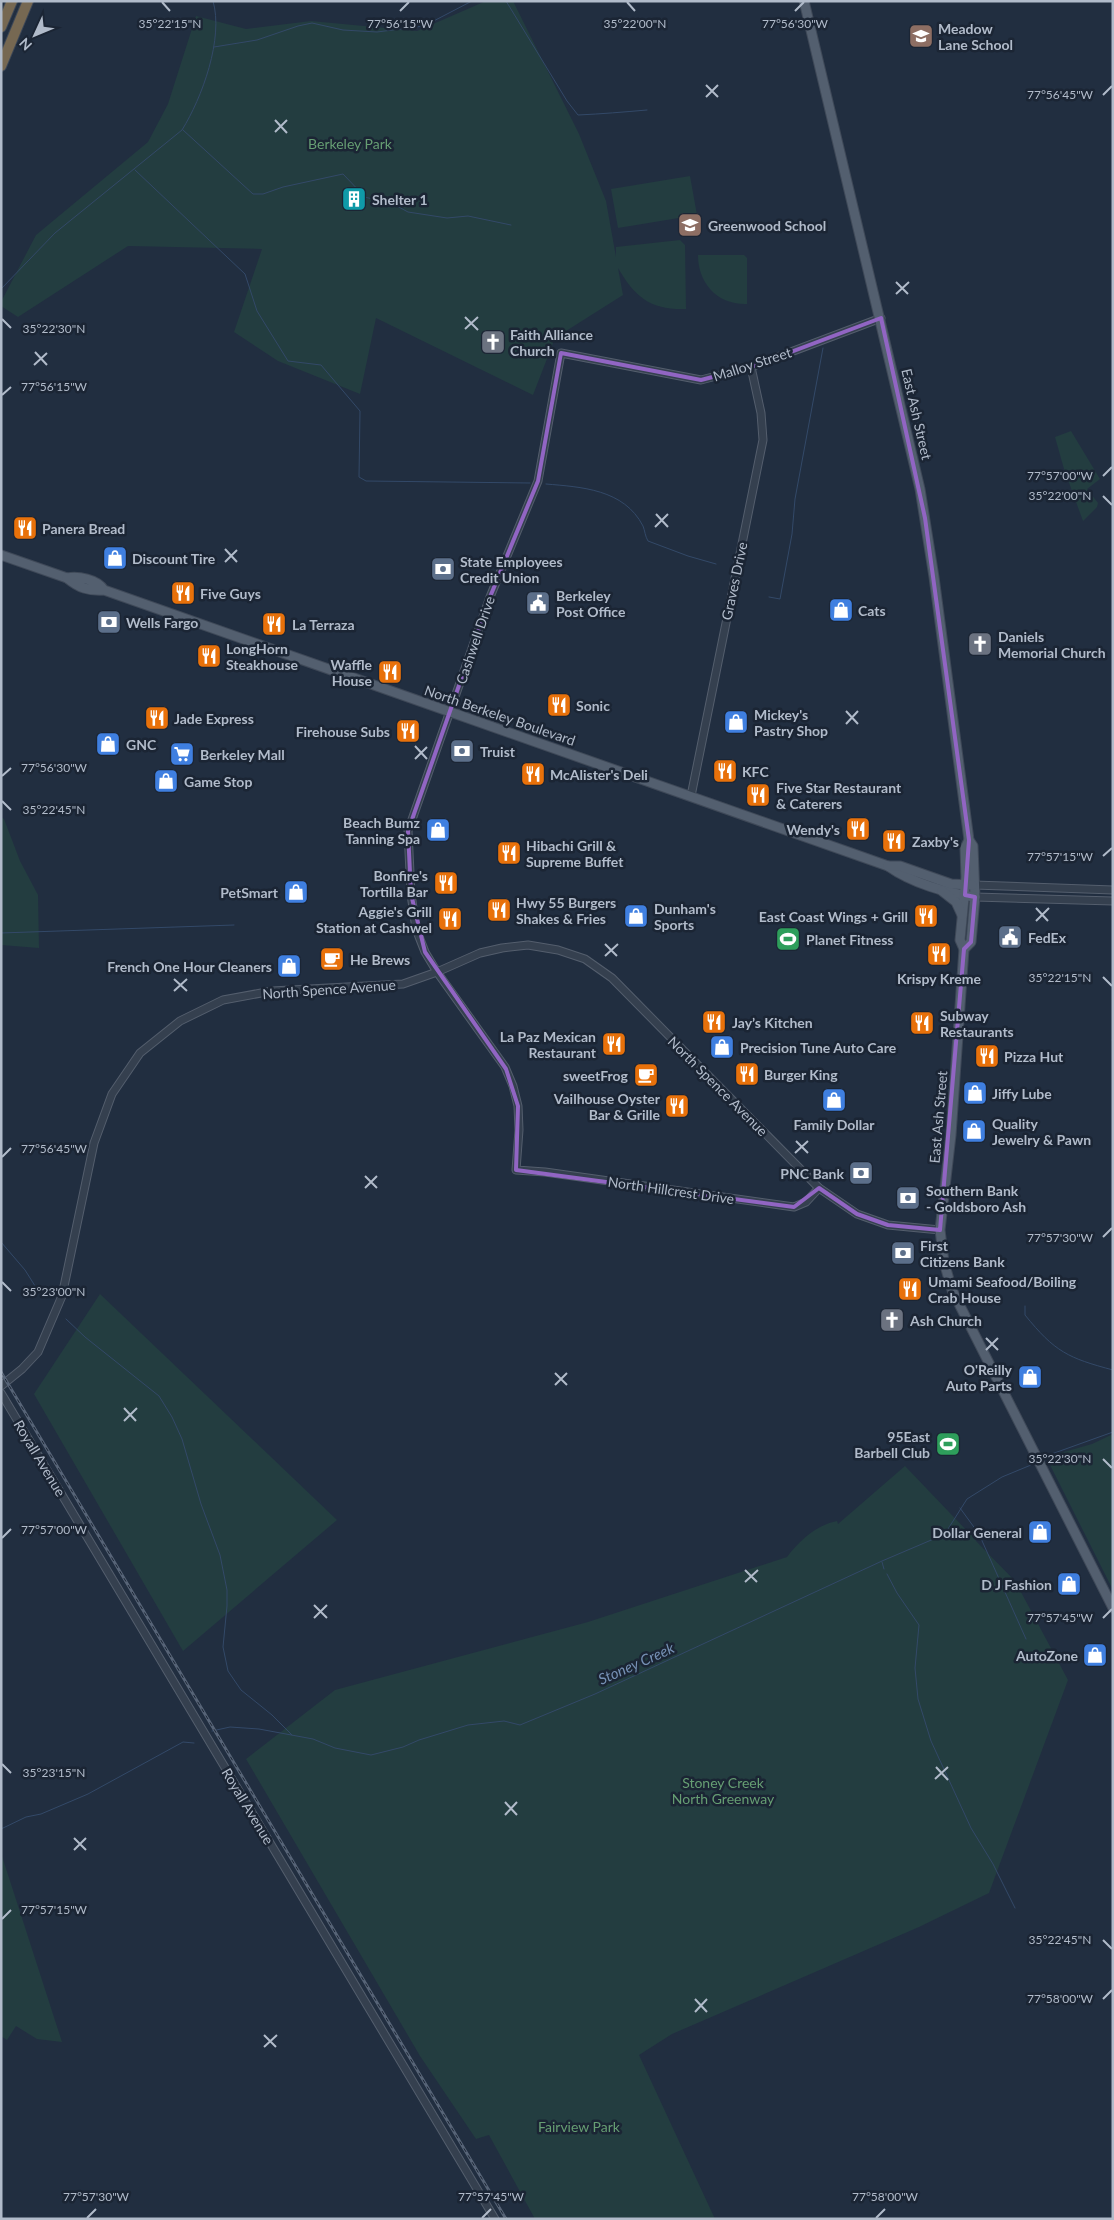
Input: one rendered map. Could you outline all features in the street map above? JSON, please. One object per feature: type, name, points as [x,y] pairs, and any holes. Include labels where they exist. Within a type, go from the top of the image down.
[{"type":"highway","points":[[1,27],[12,1]]},
{"type":"highway","points":[[1,66],[28,1]]},
{"type":"main road","name":"East Ash Street","points":[[804,1],[881,318],[922,499],[969,840],[965,848],[970,885],[975,897],[972,942],[964,949]]},
{"type":"main road","name":"North Berkeley Boulevard","points":[[1,555],[67,578],[73,576],[99,584],[104,590],[332,672],[888,866],[899,874],[938,888],[975,897]]},
{"type":"main road","name":"North Berkeley Boulevard","points":[[888,866],[900,866],[951,884],[970,885]]},
{"type":"main road","name":"East Ash Street","points":[[970,885],[965,896],[960,940],[964,949],[951,1129],[940,1230],[944,1262],[952,1290],[1113,1608]]},
{"type":"main road","points":[[938,888],[956,902],[963,918]]},
{"type":"street","name":"Malloy Street","points":[[561,353],[701,380],[750,367],[881,318]]},
{"type":"street","name":"Cashwell Drive","points":[[516,1170],[519,1132],[518,1108],[513,1086],[505,1067],[437,972],[425,952],[415,923],[411,894],[408,831],[490,597],[538,480],[561,353]]},
{"type":"street","name":"Graves Drive","points":[[691,796],[763,440],[760,413],[750,367]]},
{"type":"street","points":[[970,885],[1113,890]]},
{"type":"street","points":[[975,897],[1113,901]]},
{"type":"street","name":"North Spence Avenue","points":[[1,1386],[32,1359],[42,1345],[62,1296],[94,1143],[112,1094],[140,1053],[180,1021],[223,1000],[272,991],[403,984],[437,972],[480,953],[502,948],[528,945],[558,950],[585,959],[612,978],[819,1188],[857,1214],[888,1225],[940,1230]]},
{"type":"street","name":"North Hillcrest Drive","points":[[516,1170],[551,1173],[794,1207],[806,1202],[819,1188]]},
{"type":"street","name":"Royall Avenue","points":[[1,1393],[495,2219]]},
{"type":"highlighted area","points":[[881,318],[925,518],[969,840],[965,895],[975,897],[971,942],[964,949],[940,1230],[888,1225],[857,1214],[819,1188],[794,1207],[516,1170],[518,1106],[506,1069],[425,952],[411,894],[408,831],[490,597],[538,481],[561,353],[701,380],[751,367]]},
{"type":"green space","name":"Berkeley Park","points":[[486,1],[513,1],[579,134],[606,201],[616,257],[616,247],[680,240],[685,245],[686,309],[663,307],[645,300],[631,287],[618,268],[623,295],[555,338],[533,395],[376,318],[360,394],[278,361],[234,332],[262,249],[128,246],[18,317],[1,306],[1,302],[36,235],[148,142],[168,104],[196,16],[246,29],[311,21],[417,31]]},
{"type":"green space","points":[[690,176],[697,215],[618,228],[611,189]]},
{"type":"green space","points":[[698,255],[744,255],[747,258],[747,304],[727,301],[711,290],[701,275]]},
{"type":"green space","points":[[1071,431],[1100,479],[1087,489],[1098,503],[1097,507],[1083,521],[1064,469],[1055,437]]},
{"type":"green space","points":[[1,817],[4,819],[20,861],[38,895],[39,948],[1,945]]},
{"type":"green space","points":[[100,1294],[337,1520],[183,1651],[34,1394]]},
{"type":"green space","points":[[1113,1434],[1113,1590],[1046,1457],[1092,1444]]},
{"type":"green space","name":"Stoney Creek North Greenway","points":[[905,1466],[970,1534],[973,1533],[976,1541],[1015,1581],[1068,1680],[989,1893],[919,1927],[672,2034],[639,2055],[715,2219],[535,2219],[489,2135],[476,2139],[420,2056],[246,1759],[335,1690],[588,1622],[787,1557],[797,1545],[815,1530],[829,1523],[837,1521],[838,1524]]},
{"type":"green space","points":[[1,1853],[62,2042],[37,2039],[16,2026],[7,2040],[1,2036]]},
{"type":"waterway","points":[[1,289],[55,233],[182,130],[197,102],[209,67],[216,32],[216,16],[213,1]]},
{"type":"waterway","points":[[214,47],[257,40],[312,23],[343,30],[377,32],[424,26],[472,1]]},
{"type":"waterway","points":[[506,1],[567,101],[578,115],[647,110]]},
{"type":"waterway","points":[[183,130],[253,194],[263,194],[283,187],[343,174],[365,197],[397,206],[408,212],[447,218],[468,216],[511,225]]},
{"type":"waterway","points":[[135,170],[245,274],[257,311],[288,361],[321,365],[360,411],[359,477],[366,481],[530,483]]},
{"type":"waterway","points":[[769,597],[780,599],[792,534],[795,499],[823,348]]},
{"type":"waterway","points":[[546,484],[587,489],[613,497],[625,504],[635,514],[643,526],[648,541],[716,564]]},
{"type":"waterway","points":[[1,933],[234,925]]},
{"type":"waterway","points":[[1,1242],[25,1270],[37,1289]]},
{"type":"waterway","points":[[1025,1306],[1025,1315],[1045,1338],[1063,1352],[1084,1362],[1113,1370]]},
{"type":"waterway","points":[[66,1319],[85,1337],[159,1396],[172,1417],[182,1439],[201,1504],[220,1555],[227,1590],[223,1647],[228,1671],[241,1690],[272,1715],[292,1735]]},
{"type":"waterway","name":"Stoney Creek","points":[[1046,1456],[1113,1432]]},
{"type":"waterway","name":"Stoney Creek","points":[[212,1731],[230,1727],[259,1729],[313,1739],[335,1748],[371,1755],[403,1747],[419,1740],[468,1725],[504,1721],[520,1725],[595,1694],[882,1561],[936,1538],[948,1529],[967,1499],[1002,1477],[1031,1465]]},
{"type":"waterway","points":[[960,1508],[979,1534],[1026,1639]]},
{"type":"waterway","points":[[882,1562],[884,1569]]},
{"type":"waterway","points":[[887,1574],[897,1593],[919,1625],[915,1668],[918,1699],[931,1741],[971,1828],[993,1864],[1015,1908]]},
{"type":"waterway","name":"Stoney Creek","points":[[1,1829],[26,1817],[41,1814],[88,1794],[183,1742],[194,1743]]},
{"type":"railway","points":[[1,1372],[506,2219]]},
{"type":"place","name":"Meadow Lane School","points":[[921,36]]},
{"type":"place","name":"Shelter 1","points":[[354,199]]},
{"type":"place","name":"Greenwood School","points":[[690,225]]},
{"type":"place","name":"Faith Alliance Church","points":[[493,342]]},
{"type":"place","name":"Panera Bread","points":[[25,528]]},
{"type":"place","name":"Discount Tire","points":[[115,558]]},
{"type":"place","name":"State Employees Credit Union","points":[[443,569]]},
{"type":"place","name":"Five Guys","points":[[183,593]]},
{"type":"place","name":"Berkeley Post Office","points":[[538,603]]},
{"type":"place","name":"Cats","points":[[841,610]]},
{"type":"place","name":"Wells Fargo","points":[[109,622]]},
{"type":"place","name":"La Terraza","points":[[274,624]]},
{"type":"place","name":"Daniels Memorial Church","points":[[980,644]]},
{"type":"place","name":"LongHorn Steakhouse","points":[[209,656]]},
{"type":"place","name":"Waffle House","points":[[390,672]]},
{"type":"place","name":"Sonic","points":[[559,705]]},
{"type":"place","name":"Jade Express","points":[[157,718]]},
{"type":"place","name":"Mickey's Pastry Shop","points":[[736,722]]},
{"type":"place","name":"Firehouse Subs","points":[[408,731]]},
{"type":"place","name":"GNC","points":[[108,744]]},
{"type":"place","name":"Truist","points":[[462,751]]},
{"type":"place","name":"Berkeley Mall","points":[[182,754]]},
{"type":"place","name":"KFC","points":[[725,771]]},
{"type":"place","name":"McAlister's Deli","points":[[533,774]]},
{"type":"place","name":"Game Stop","points":[[166,781]]},
{"type":"place","name":"Five Star Restaurant & Caterers","points":[[758,795]]},
{"type":"place","name":"Wendy's","points":[[858,829]]},
{"type":"place","name":"Beach Bumz Tanning Spa","points":[[438,830]]},
{"type":"place","name":"Zaxby's","points":[[894,841]]},
{"type":"place","name":"Hibachi Grill & Supreme Buffet","points":[[509,853]]},
{"type":"place","name":"Bonfire's Tortilla Bar","points":[[446,883]]},
{"type":"place","name":"PetSmart","points":[[296,892]]},
{"type":"place","name":"Hwy 55 Burgers Shakes & Fries","points":[[499,910]]},
{"type":"place","name":"Dunham's Sports","points":[[636,916]]},
{"type":"place","name":"East Coast Wings + Grill","points":[[926,916]]},
{"type":"place","name":"Aggie's Grill Station at Cashwel","points":[[450,919]]},
{"type":"place","name":"FedEx","points":[[1010,937]]},
{"type":"place","name":"Planet Fitness","points":[[788,939]]},
{"type":"place","name":"Krispy Kreme","points":[[939,954]]},
{"type":"place","name":"He Brews","points":[[332,959]]},
{"type":"place","name":"French One Hour Cleaners","points":[[289,966]]},
{"type":"place","name":"Jay’s Kitchen","points":[[714,1022]]},
{"type":"place","name":"Subway Restaurants","points":[[922,1023]]},
{"type":"place","name":"La Paz Mexican Restaurant","points":[[614,1044]]},
{"type":"place","name":"Precision Tune Auto Care","points":[[722,1047]]},
{"type":"place","name":"Pizza Hut","points":[[987,1056]]},
{"type":"place","name":"Burger King","points":[[747,1074]]},
{"type":"place","name":"sweetFrog","points":[[646,1075]]},
{"type":"place","name":"Jiffy Lube","points":[[975,1093]]},
{"type":"place","name":"Family Dollar","points":[[834,1100]]},
{"type":"place","name":"Vailhouse Oyster Bar & Grille","points":[[677,1106]]},
{"type":"place","name":"Quality Jewelry & Pawn","points":[[974,1131]]},
{"type":"place","name":"PNC Bank","points":[[861,1173]]},
{"type":"place","name":"Southern Bank - Goldsboro Ash","points":[[908,1198]]},
{"type":"place","name":"First Citizens Bank","points":[[903,1253]]},
{"type":"place","name":"Umami Seafood/Boiling Crab House","points":[[910,1289]]},
{"type":"place","name":"Ash Church","points":[[892,1320]]},
{"type":"place","name":"O'Reilly Auto Parts","points":[[1030,1377]]},
{"type":"place","name":"95East Barbell Club","points":[[948,1444]]},
{"type":"place","name":"Dollar General","points":[[1040,1532]]},
{"type":"place","name":"D J Fashion","points":[[1069,1584]]},
{"type":"place","name":"AutoZone","points":[[1095,1655]]},
{"type":"park label","name":"Fairview Park","points":[[579,2126]]}]
